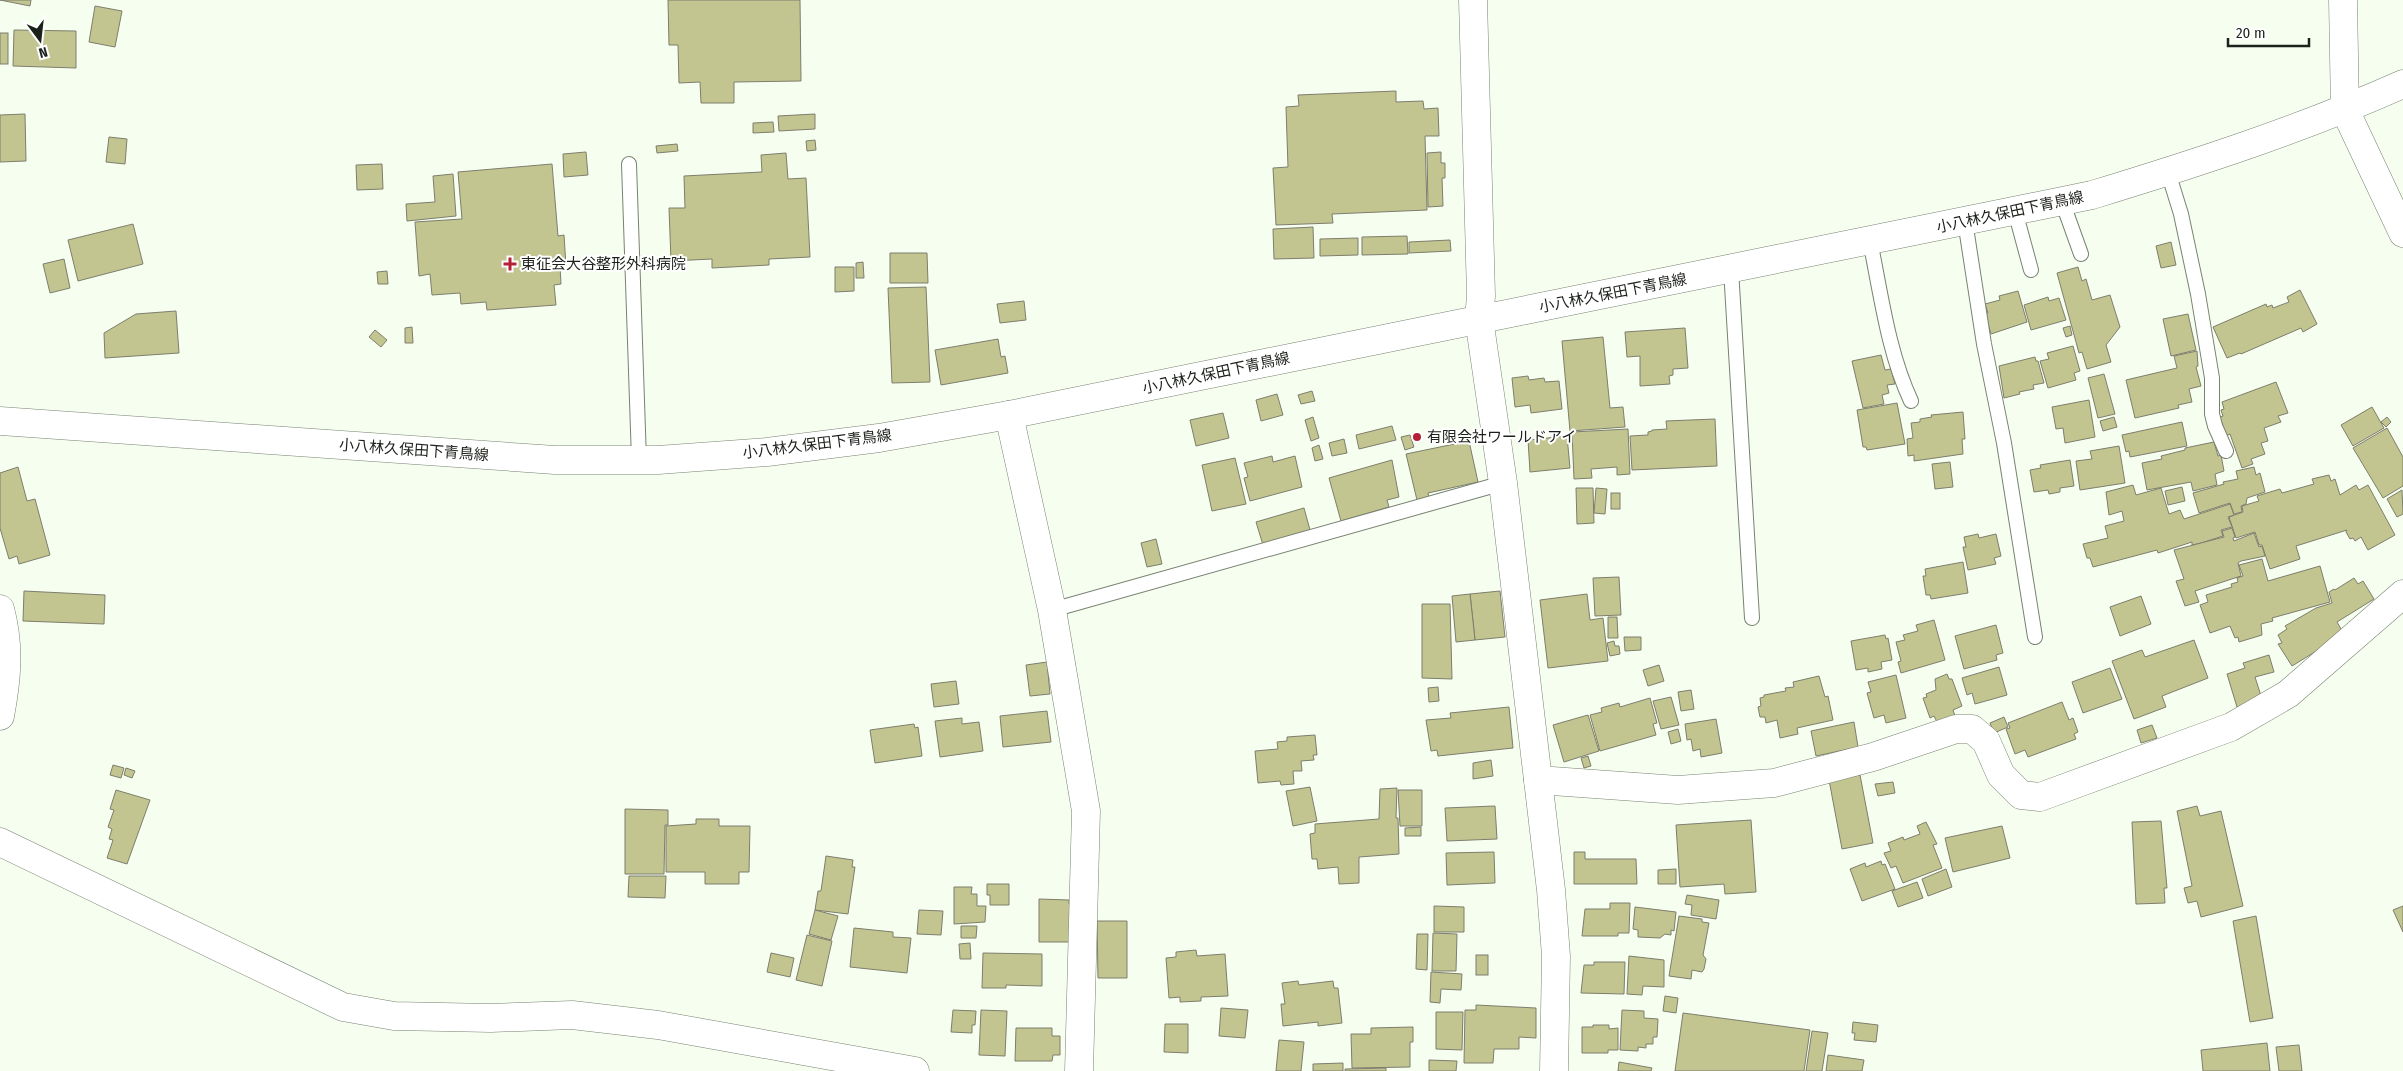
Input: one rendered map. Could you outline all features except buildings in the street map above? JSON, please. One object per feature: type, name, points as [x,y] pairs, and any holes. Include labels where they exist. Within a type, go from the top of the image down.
[{"type":"street","points":[[1473,0],[1481,296],[1479,319],[1503,483],[1551,890],[1556,956],[1554,1071]]},
{"type":"street","points":[[2343,0],[2345,110],[2403,233]]},
{"type":"street","name":"小八林久保田下青鳥線","points":[[0,421],[546,459],[639,460],[795,449],[879,438],[1009,415],[2092,195],[2208,160],[2345,110],[2403,84]]},
{"type":"street","points":[[1009,415],[1052,610],[1086,811],[1079,1071]]},
{"type":"street","points":[[1538,780],[1678,790],[1774,783],[1873,756],[1956,729],[1972,729],[1986,741],[2001,775],[2021,795],[2040,797],[2231,727],[2288,694],[2403,594]]},
{"type":"street","points":[[0,609],[7,646],[7,682],[0,716]]},
{"type":"street","points":[[0,842],[343,1007],[394,1016],[491,1018],[572,1015],[658,1025],[915,1071]]},
{"type":"lane","points":[[629,164],[639,460]]},
{"type":"lane","points":[[2168,172],[2181,214],[2198,294],[2212,378],[2212,414],[2226,451]]},
{"type":"lane","points":[[2062,201],[2080,254]]},
{"type":"lane","points":[[2015,211],[2031,270]]},
{"type":"lane","points":[[1965,221],[1984,344],[2004,443],[2035,637]]},
{"type":"lane","points":[[1870,241],[1892,346],[1901,380],[1911,402]]},
{"type":"lane","points":[[1731,269],[1752,618]]},
{"type":"lane","points":[[1052,610],[1503,483]]},
{"type":"place","name":"東征会大谷整形外科病院","points":[[510,264]]},
{"type":"place","name":"有限会社ワールドアイ","points":[[1417,437]]}]
